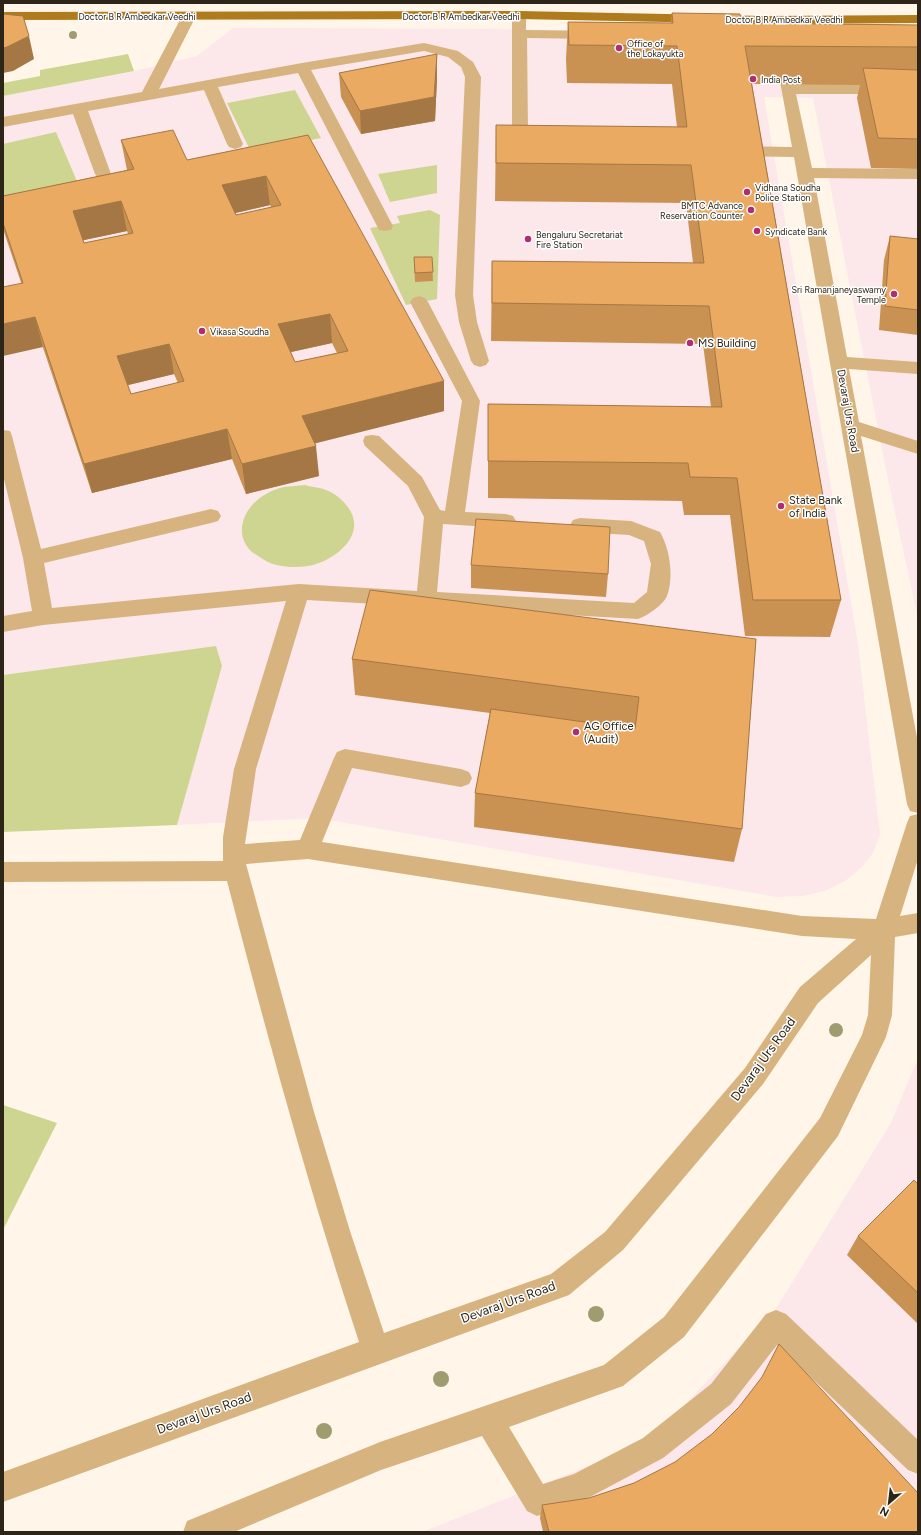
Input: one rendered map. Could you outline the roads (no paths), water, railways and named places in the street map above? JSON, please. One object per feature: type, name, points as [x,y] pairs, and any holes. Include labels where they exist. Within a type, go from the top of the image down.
[{"type":"main road","name":"Doctor B R Ambedkar Veedhi","points":[[3,16],[519,15],[777,30],[918,19]]},
{"type":"street","points":[[519,15],[520,133],[533,146],[548,146]]},
{"type":"street","points":[[148,95],[189,16]]},
{"type":"street","name":"Devaraj Urs Road","points":[[777,30],[805,173],[918,804]]},
{"type":"street","points":[[520,34],[614,36]]},
{"type":"street","points":[[3,122],[393,51],[424,47],[453,54],[468,66],[473,78],[464,295],[468,322],[480,361]]},
{"type":"street","points":[[302,67],[385,226]]},
{"type":"street","points":[[209,84],[235,144]]},
{"type":"street","points":[[788,89],[918,89]]},
{"type":"street","points":[[79,108],[103,174]]},
{"type":"street","points":[[723,151],[801,152]]},
{"type":"street","points":[[805,173],[918,174]]},
{"type":"street","points":[[419,302],[471,401],[454,518]]},
{"type":"street","points":[[839,362],[918,368]]},
{"type":"street","points":[[850,426],[918,448]]},
{"type":"street","points":[[3,436],[33,558],[43,618]]},
{"type":"street","points":[[372,441],[415,482],[434,517],[426,599]]},
{"type":"street","points":[[33,558],[211,516]]},
{"type":"street","points":[[434,517],[523,522]]},
{"type":"street","points":[[3,624],[43,618],[299,592],[638,610],[657,595],[661,564],[653,537],[631,528],[562,524]]},
{"type":"street","points":[[299,592],[245,769],[234,837],[234,863],[280,1039],[337,1232],[376,1350]]},
{"type":"street","points":[[308,849],[345,758],[461,778]]},
{"type":"street","points":[[198,1532],[380,1456],[613,1376],[674,1327],[829,1127],[874,1037],[880,1015],[884,929],[918,823]]},
{"type":"street","points":[[3,872],[234,863],[308,849],[802,926],[884,929],[918,923]]},
{"type":"street","name":"Devaraj Urs Road","points":[[3,1487],[376,1350],[559,1285],[614,1240],[754,1076],[809,995],[884,929]]},
{"type":"street","points":[[488,1420],[537,1501],[580,1487],[653,1448],[721,1394],[776,1324],[918,1460]]},
{"type":"place","name":"Office of the Lokayukta","points":[[619,48]]},
{"type":"place","name":"India Post","points":[[753,79]]},
{"type":"place","name":"Vidhana Soudha Police Station","points":[[747,192]]},
{"type":"place","name":"BMTC Advance Reservation Counter","points":[[751,210]]},
{"type":"place","name":"Syndicate Bank","points":[[757,231]]},
{"type":"place","name":"Bengaluru Secretariat Fire Station","points":[[528,239]]},
{"type":"place","name":"Sri Ramanjaneyaswamy Temple","points":[[894,294]]},
{"type":"place","name":"Vikasa Soudha","points":[[202,331]]},
{"type":"place","name":"MS Building","points":[[690,343]]},
{"type":"place","name":"State Bank of India","points":[[781,506]]},
{"type":"place","name":"AG Office (Audit)","points":[[576,732]]}]
